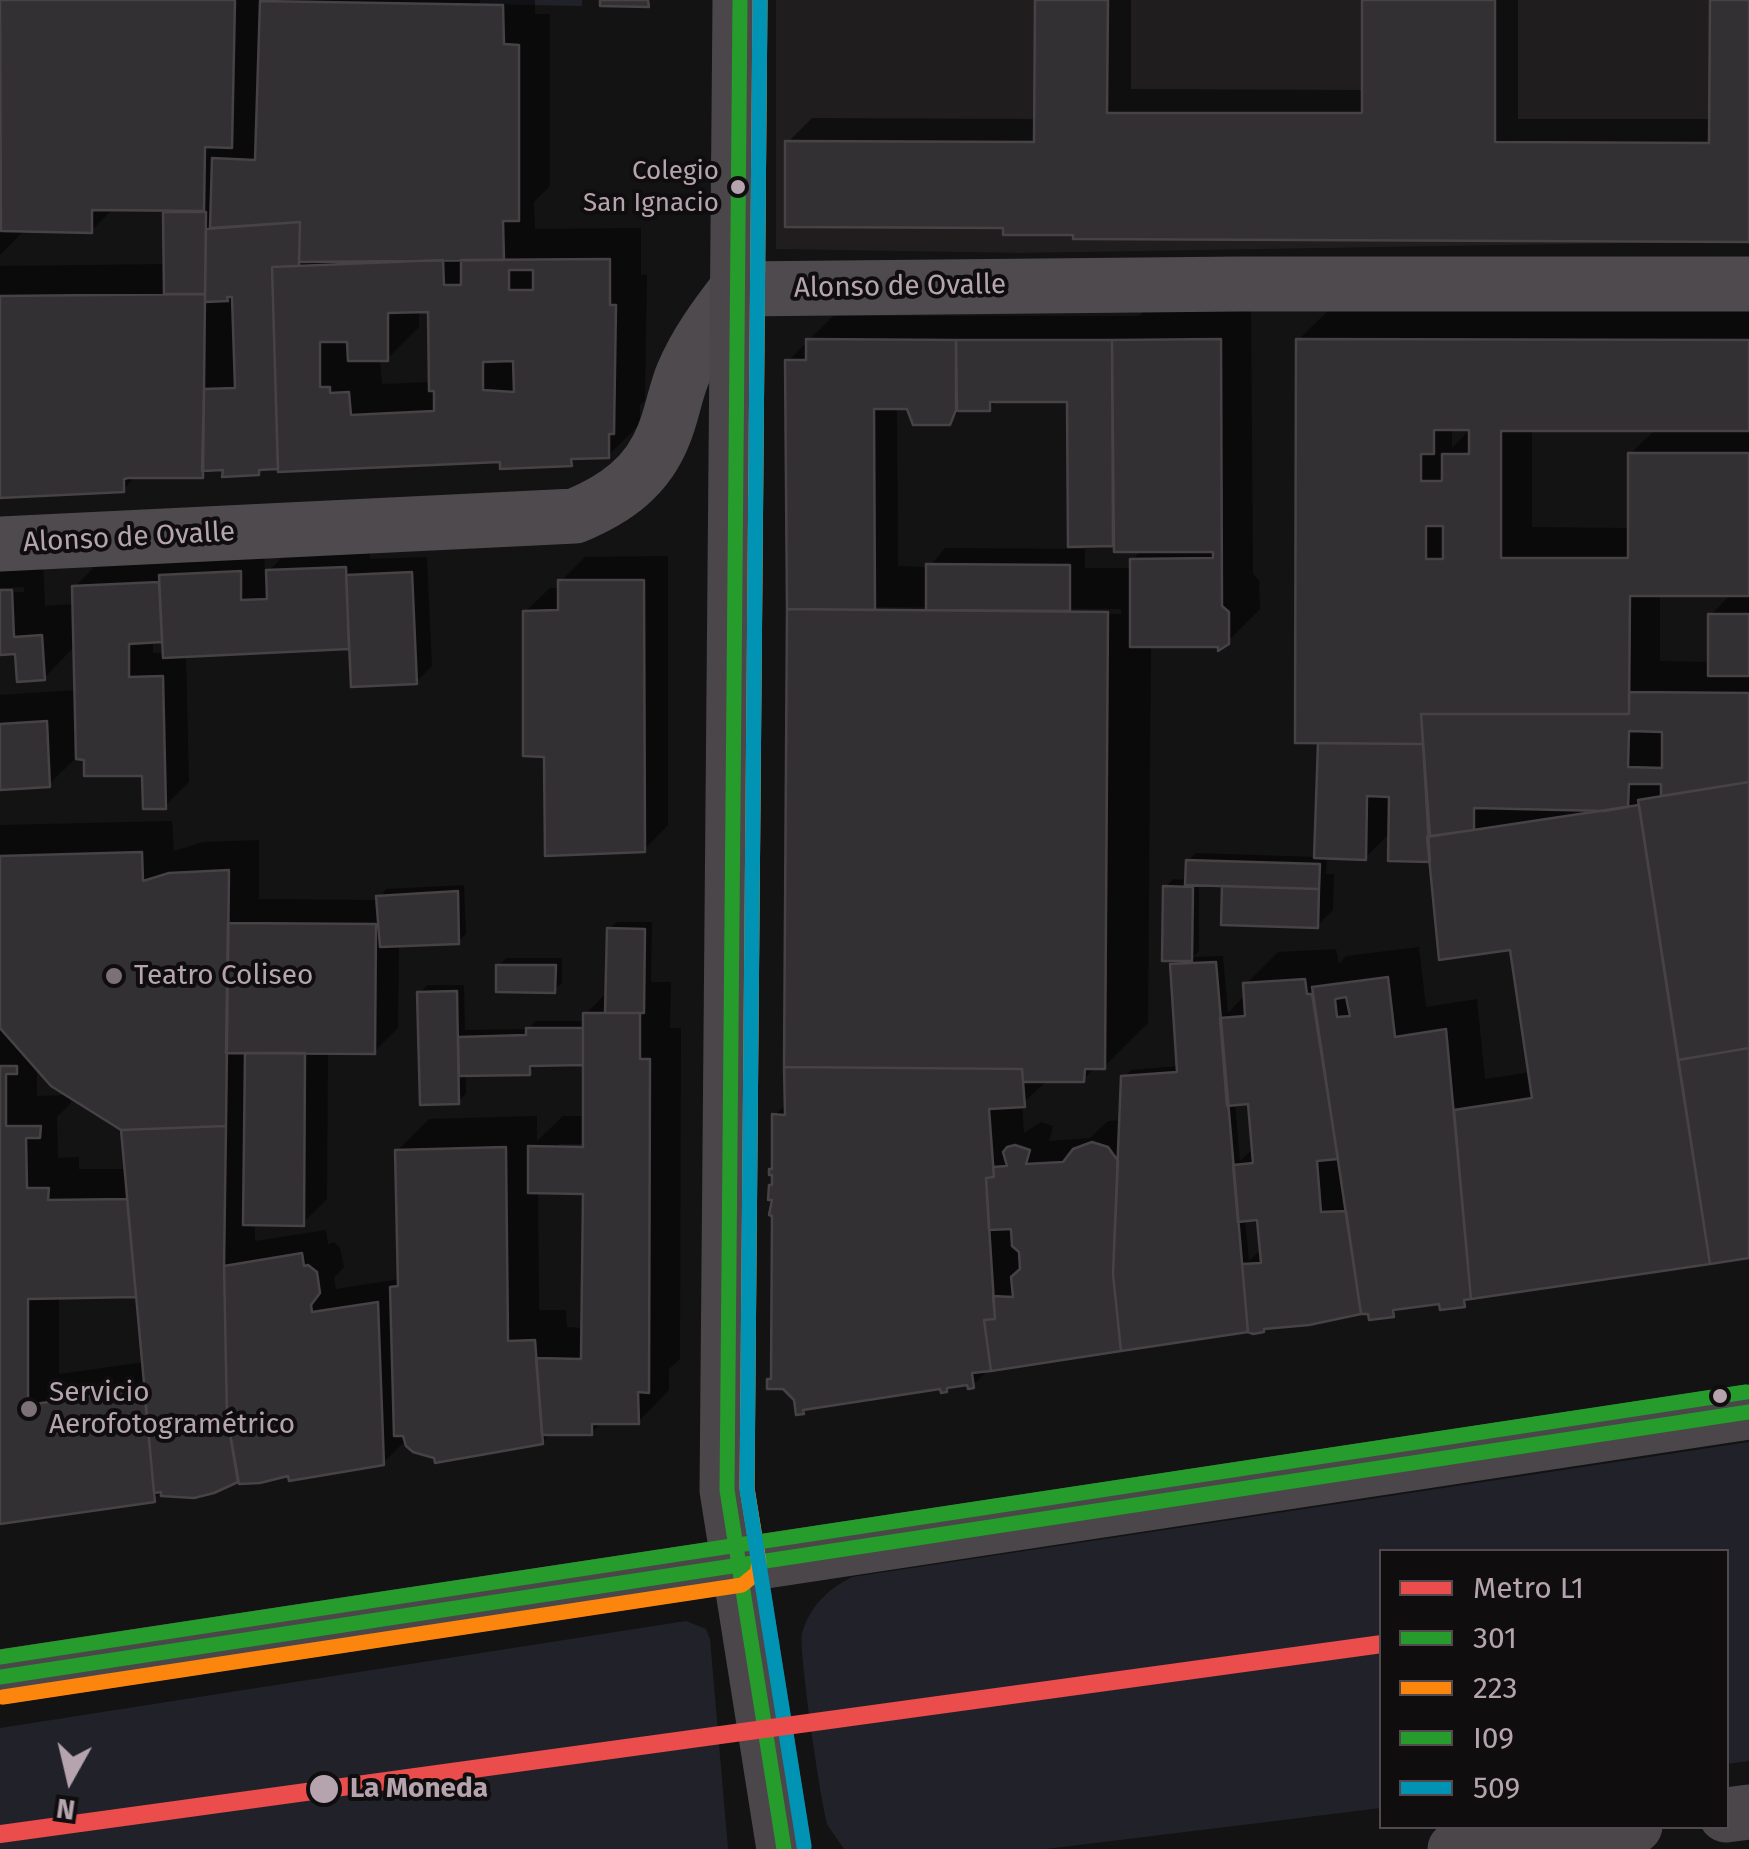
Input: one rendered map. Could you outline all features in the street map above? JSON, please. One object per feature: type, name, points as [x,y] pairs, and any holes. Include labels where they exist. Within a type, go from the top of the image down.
[{"type":"main road","points":[[740,0],[727,1490],[784,1849]]},
{"type":"main road","points":[[0,1677],[1749,1412]]},
{"type":"main road","points":[[1455,1849],[1612,1829]]},
{"type":"street","name":"Alonso de Ovalle","points":[[0,544],[576,516],[622,492],[640,475],[665,433],[696,347],[736,289],[1749,284]]},
{"type":"shaded area","points":[[480,0],[582,0],[582,6],[479,4]]},
{"type":"shaded area","name":"Colegio San Ignacio","points":[[776,0],[1749,0],[1749,241],[1020,253],[776,249]]},
{"type":"shaded area","points":[[1749,1442],[1749,1761],[1729,1764],[1729,1549],[1379,1549],[1379,1808],[1046,1849],[844,1849],[828,1826],[820,1790],[802,1633],[821,1599],[852,1577]]},
{"type":"shaded area","points":[[686,1621],[706,1629],[710,1639],[728,1849],[0,1849],[0,1728]]},
{"type":"building","points":[[0,0],[235,0],[232,148],[205,147],[204,211],[92,210],[92,233],[1,231]]},
{"type":"building","points":[[600,0],[648,0],[649,7],[600,6]]},
{"type":"building","points":[[1035,0],[1108,0],[1107,113],[1362,113],[1362,0],[1495,0],[1495,142],[1709,143],[1710,0],[1749,0],[1749,242],[1073,239],[1073,235],[1003,235],[1003,228],[785,227],[785,141],[1034,142]]},
{"type":"building","points":[[260,1],[503,5],[504,44],[519,45],[519,221],[503,221],[504,260],[299,262],[300,222],[210,228],[212,158],[255,160]]},
{"type":"building","points":[[163,212],[206,212],[205,294],[164,294]]},
{"type":"building","points":[[300,222],[299,266],[272,267],[278,469],[259,470],[259,475],[222,477],[223,470],[202,471],[204,389],[235,388],[232,297],[227,297],[228,301],[205,302],[206,229]]},
{"type":"building","points":[[610,259],[610,305],[616,305],[614,434],[609,434],[609,458],[571,459],[572,466],[500,469],[500,462],[278,472],[272,267],[443,260],[444,285],[461,285],[461,260]],"holes":[[[509,270],[533,270],[533,290],[509,290]],[[428,312],[429,391],[434,391],[434,411],[351,415],[349,392],[330,393],[330,387],[320,387],[320,342],[347,342],[348,361],[388,361],[388,313]],[[513,361],[514,392],[483,390],[483,362]]]},
{"type":"building","points":[[205,294],[203,478],[128,478],[124,479],[124,492],[0,498],[0,296]]},
{"type":"building","points":[[806,339],[956,340],[956,410],[950,425],[913,425],[907,409],[874,409],[875,610],[787,609],[785,360],[806,360]]},
{"type":"building","points":[[1221,339],[1222,606],[1229,612],[1229,644],[1218,651],[1218,647],[1130,647],[1130,559],[1213,558],[1213,552],[1114,552],[1112,340]]},
{"type":"building","points":[[1296,339],[1749,340],[1749,431],[1501,431],[1501,558],[1628,558],[1628,453],[1749,453],[1749,596],[1630,596],[1629,714],[1421,714],[1423,744],[1295,743]],"holes":[[[1434,430],[1469,430],[1469,454],[1442,454],[1442,481],[1421,481],[1421,454],[1434,454]],[[1426,526],[1443,526],[1443,559],[1426,559]]]},
{"type":"building","points":[[956,340],[1112,340],[1113,546],[1068,547],[1067,402],[990,402],[990,411],[957,411]]},
{"type":"building","points":[[926,564],[1070,565],[1070,611],[926,610]]},
{"type":"building","points":[[346,567],[349,649],[163,658],[159,575],[241,571],[241,600],[267,599],[266,570]]},
{"type":"building","points":[[412,572],[417,684],[351,687],[346,575]]},
{"type":"building","points":[[558,580],[644,580],[645,852],[545,856],[544,757],[523,756],[523,611],[558,610]]},
{"type":"building","points":[[159,582],[162,642],[129,644],[129,677],[163,676],[166,809],[143,809],[142,776],[84,776],[84,760],[76,759],[72,586]]},
{"type":"building","points":[[0,590],[12,590],[14,637],[42,635],[45,680],[17,682],[15,654],[0,655]]},
{"type":"building","points":[[787,609],[1108,612],[1105,1069],[1085,1069],[1084,1082],[1023,1082],[1022,1069],[784,1067]]},
{"type":"building","points":[[1708,614],[1749,614],[1749,676],[1708,676]]},
{"type":"building","points":[[1629,692],[1749,693],[1749,782],[1661,796],[1661,784],[1629,784],[1628,807],[1604,811],[1474,808],[1474,830],[1430,836],[1421,714],[1629,714]],"holes":[[[1629,731],[1662,732],[1662,768],[1628,767]]]},
{"type":"building","points":[[47,721],[50,787],[0,790],[0,724]]},
{"type":"building","points":[[1318,743],[1423,744],[1430,862],[1388,861],[1389,797],[1367,796],[1366,860],[1314,858]]},
{"type":"building","points":[[1749,782],[1749,1048],[1678,1060],[1638,800]]},
{"type":"building","points":[[1639,805],[1710,1264],[1471,1299],[1454,1110],[1532,1098],[1510,950],[1439,960],[1427,837]]},
{"type":"building","name":"Teatro Coliseo","points":[[142,852],[143,881],[169,873],[229,870],[226,1126],[121,1130],[51,1086],[0,1028],[0,856]]},
{"type":"building","points":[[1186,860],[1320,864],[1319,889],[1185,885]]},
{"type":"building","points":[[1163,886],[1193,887],[1192,961],[1162,961]]},
{"type":"building","points":[[1222,886],[1319,889],[1318,928],[1221,925]]},
{"type":"building","points":[[458,891],[459,944],[380,947],[376,896]]},
{"type":"building","points":[[228,923],[376,924],[375,1054],[226,1053]]},
{"type":"building","points":[[607,928],[645,929],[644,1013],[605,1013]]},
{"type":"building","points":[[1216,962],[1248,1332],[1121,1351],[1113,1274],[1121,1076],[1177,1072],[1170,964]]},
{"type":"building","points":[[496,965],[556,965],[555,993],[496,992]]},
{"type":"building","points":[[1388,977],[1395,1037],[1446,1029],[1471,1299],[1464,1300],[1465,1307],[1440,1310],[1439,1304],[1393,1310],[1394,1317],[1369,1320],[1368,1314],[1361,1314],[1312,987]],"holes":[[[1346,997],[1350,1016],[1337,1017],[1335,999]]]},
{"type":"building","points":[[1305,979],[1307,994],[1312,994],[1338,1159],[1317,1161],[1321,1212],[1346,1211],[1361,1314],[1253,1334],[1248,1332],[1242,1264],[1261,1263],[1257,1220],[1238,1222],[1233,1165],[1253,1163],[1248,1104],[1227,1106],[1220,1018],[1245,1016],[1243,983]]},
{"type":"building","points":[[457,991],[459,1104],[420,1105],[417,992]]},
{"type":"building","points":[[583,1013],[640,1013],[640,1059],[650,1059],[649,1393],[638,1392],[639,1424],[592,1424],[592,1435],[542,1435],[536,1358],[581,1359],[583,1194],[528,1193],[528,1146],[583,1147]]},
{"type":"building","points":[[526,1028],[583,1028],[583,1065],[530,1066],[530,1075],[459,1076],[458,1037],[526,1035]]},
{"type":"building","points":[[1749,1048],[1749,1258],[1710,1264],[1678,1060]]},
{"type":"building","points":[[245,1053],[305,1053],[304,1226],[243,1225]]},
{"type":"building","points":[[0,1066],[17,1066],[17,1074],[6,1074],[6,1126],[41,1126],[40,1138],[26,1138],[27,1188],[49,1188],[48,1200],[127,1199],[136,1297],[28,1299],[28,1405],[144,1388],[155,1502],[0,1524]]},
{"type":"building","points":[[784,1067],[1022,1069],[1025,1107],[989,1109],[994,1177],[986,1178],[995,1319],[984,1320],[991,1371],[972,1373],[974,1388],[947,1388],[947,1392],[941,1393],[940,1389],[803,1410],[804,1414],[796,1415],[794,1400],[783,1389],[767,1389],[767,1379],[771,1379],[769,1169],[772,1114],[785,1115]]},
{"type":"building","points":[[226,1126],[227,1416],[238,1482],[194,1498],[161,1496],[161,1492],[154,1493],[121,1130]]},
{"type":"building","points":[[1092,1142],[1108,1147],[1118,1161],[1113,1274],[1121,1351],[991,1371],[984,1320],[995,1319],[993,1296],[1013,1297],[1011,1277],[1020,1269],[1011,1229],[989,1230],[986,1178],[994,1177],[993,1167],[1007,1166],[1003,1152],[1007,1147],[1015,1145],[1030,1150],[1026,1164],[1063,1162],[1073,1149]]},
{"type":"building","points":[[506,1147],[508,1341],[535,1340],[543,1444],[435,1463],[434,1458],[413,1452],[403,1436],[394,1436],[390,1287],[398,1286],[395,1150]]},
{"type":"building","points":[[302,1253],[304,1266],[317,1272],[320,1293],[311,1305],[312,1312],[378,1302],[384,1465],[289,1481],[288,1476],[239,1484],[227,1416],[224,1266]]},
{"type":"metro line","name":"L1","points":[[0,1834],[1379,1644]]},
{"type":"transit line","name":"301","points":[[740,0],[727,1490],[784,1849]]},
{"type":"transit line","name":"223","points":[[3,1697],[742,1585],[757,1573],[759,1562],[747,1488],[760,0]]},
{"type":"transit line","name":"509","points":[[760,0],[747,1489],[804,1846]]},
{"type":"transit line","name":"I09","points":[[0,1657],[1746,1392]]},
{"type":"transit line","name":"301","points":[[0,1677],[1749,1412]]},
{"type":"place","name":"Colegio San Ignacio","points":[[738,187]]},
{"type":"place","name":"Teatro Coliseo","points":[[114,976]]},
{"type":"place","name":"Servicio Aerofotogramétrico","points":[[29,1409]]},
{"type":"place","name":"La Moneda","points":[[324,1789]]}]
